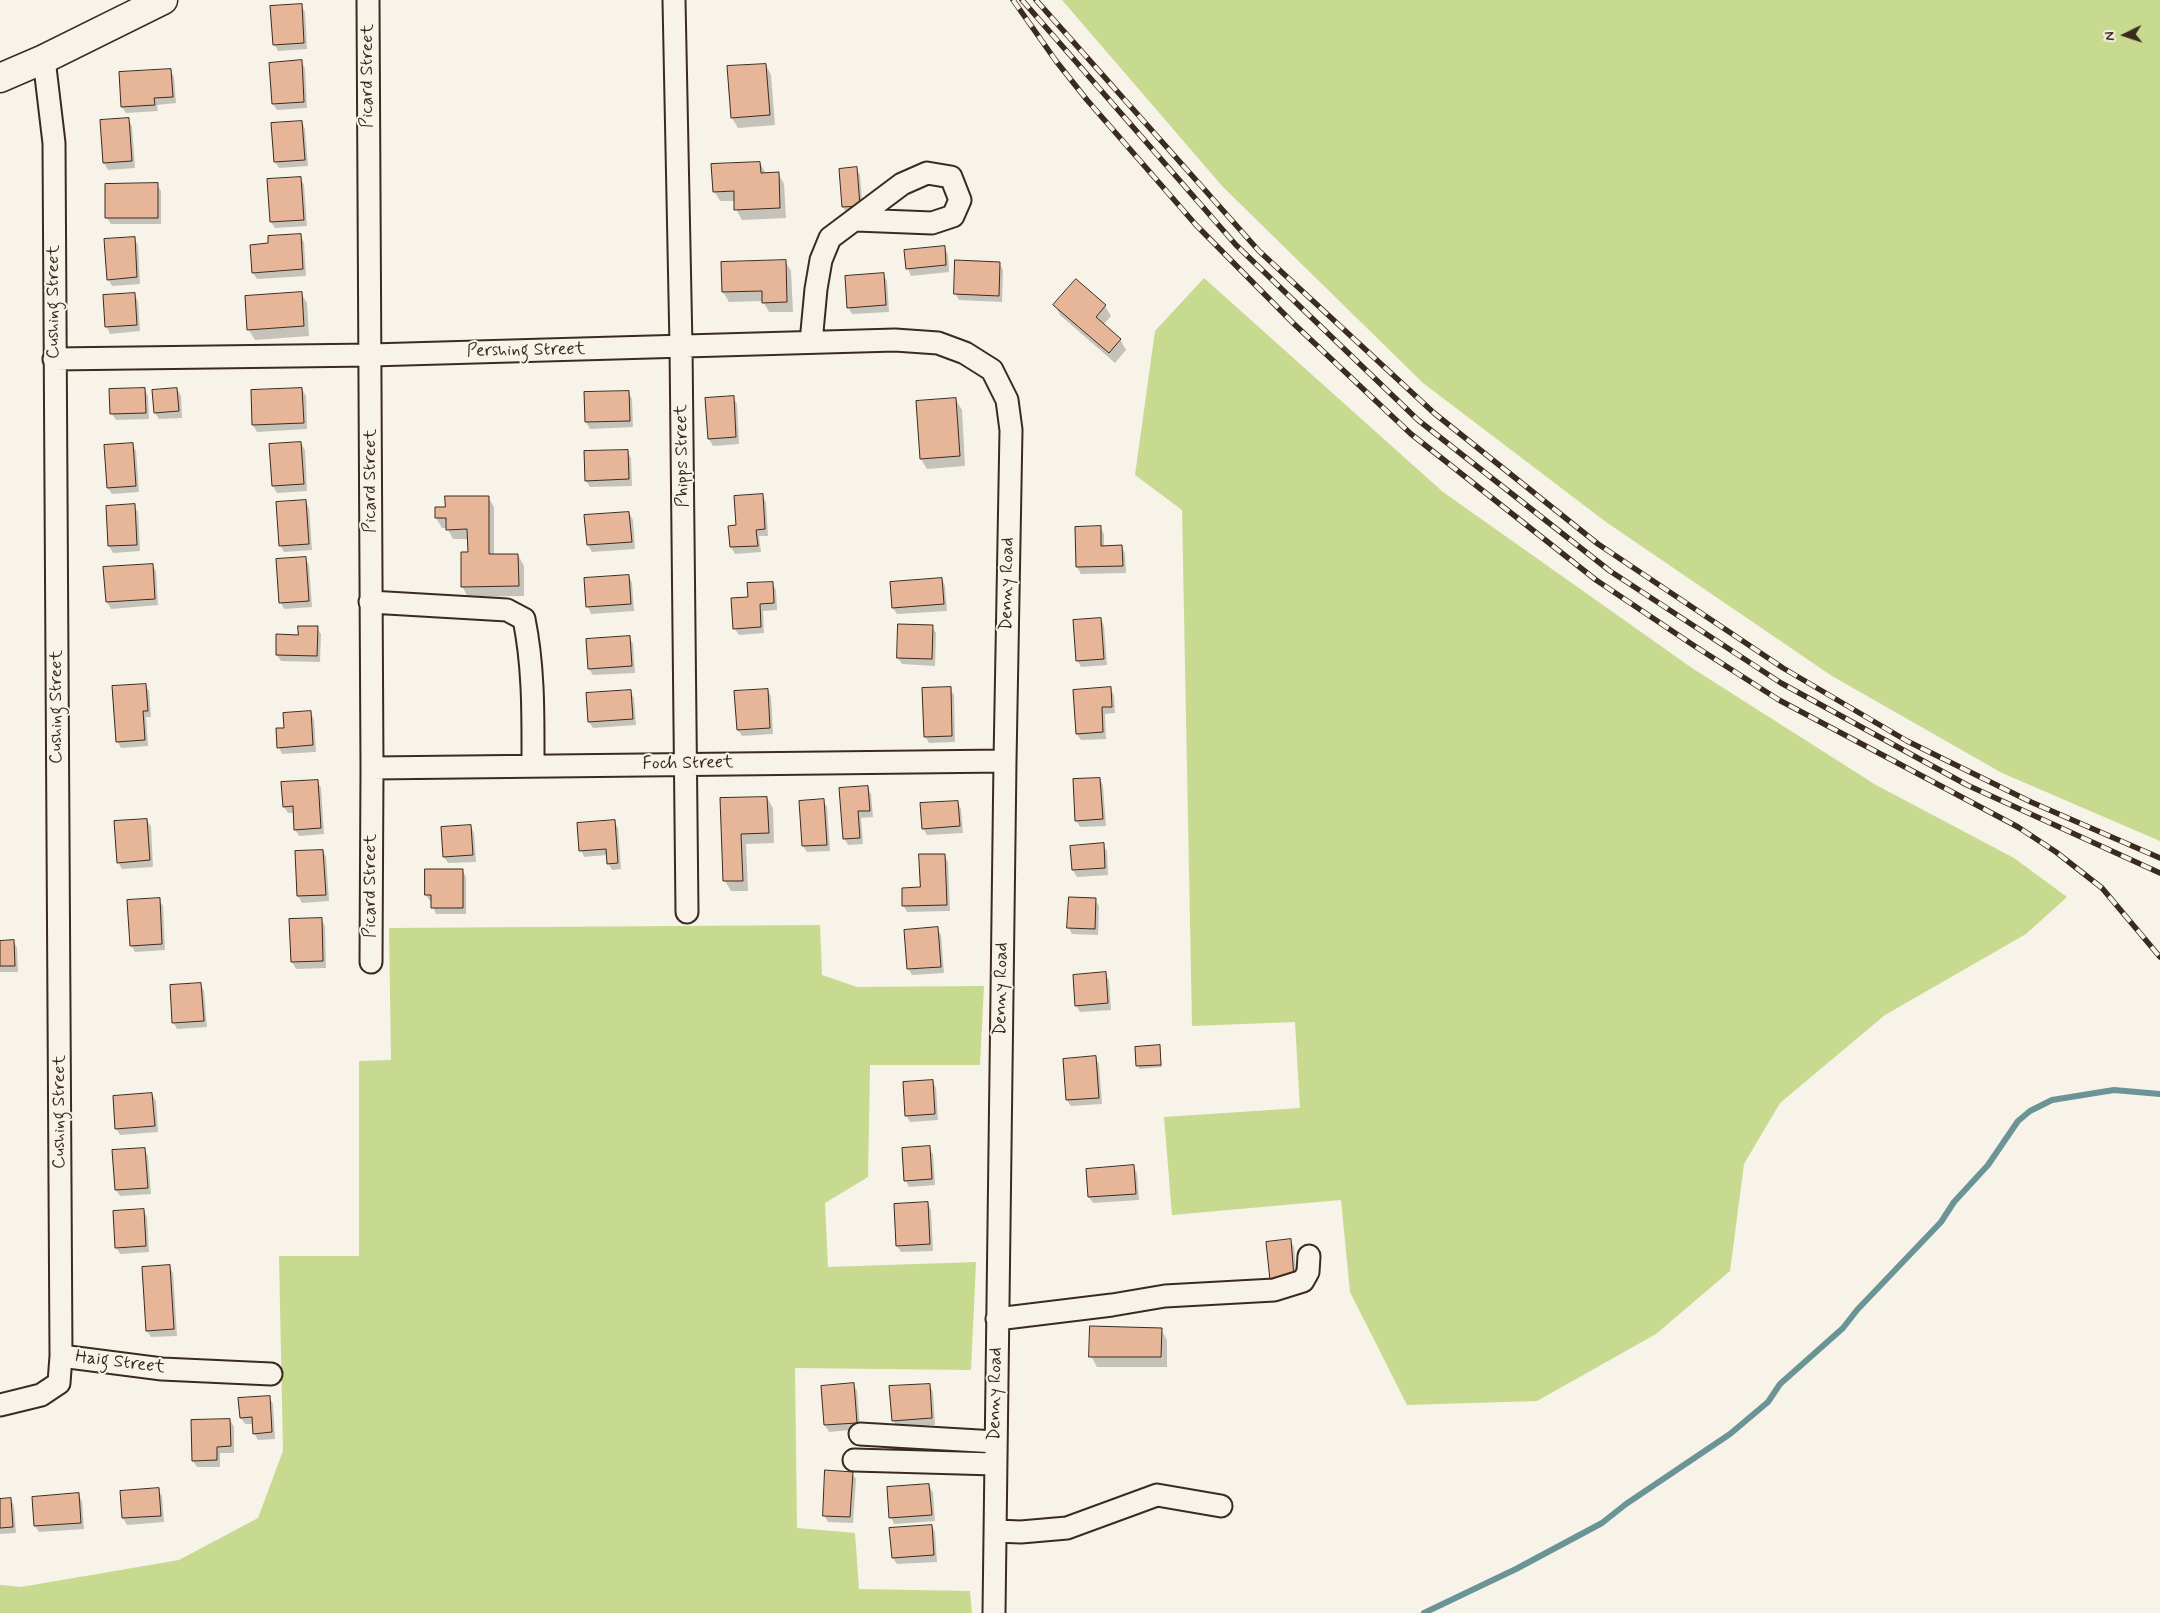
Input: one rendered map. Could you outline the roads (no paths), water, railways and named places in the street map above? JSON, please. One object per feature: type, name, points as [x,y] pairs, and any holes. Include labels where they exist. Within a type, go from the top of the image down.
[{"type":"main road","points":[[0,78],[44,59],[163,0]]},
{"type":"street","name":"Picard Street","points":[[368,0],[371,355],[371,962]]},
{"type":"street","name":"Phipps Street","points":[[674,0],[681,346],[687,912]]},
{"type":"street","name":"Cushing Street","points":[[44,59],[54,144],[61,1356]]},
{"type":"street","points":[[811,342],[821,260],[830,238],[856,220]]},
{"type":"street","name":"Pershing Street","points":[[54,359],[371,355],[895,340],[938,343],[965,353],[992,370]]},
{"type":"street","name":"Denny Road","points":[[992,370],[1007,400],[1011,430],[994,1613]]},
{"type":"street","points":[[370,602],[507,610],[524,619],[530,650],[532,676],[533,766]]},
{"type":"street","name":"Foch Street","points":[[372,768],[1005,761]]},
{"type":"street","points":[[998,1319],[1112,1305],[1165,1296],[1274,1290],[1303,1281],[1308,1272],[1308,1256]]},
{"type":"street","name":"Haig Street","points":[[0,1405],[41,1395],[59,1383],[61,1356],[162,1369],[271,1374]]},
{"type":"street","points":[[860,1434],[996,1442]]},
{"type":"street","points":[[854,1460],[996,1464]]},
{"type":"street","points":[[995,1532],[1067,1528],[1157,1495],[1221,1506]]},
{"type":"waterway","points":[[1424,1613],[1516,1569],[1602,1523],[1626,1504],[1730,1434],[1768,1402],[1780,1384],[1843,1328],[1857,1310],[1941,1222],[1954,1202],[1988,1165],[2018,1121],[2030,1111],[2052,1100],[2114,1090],[2160,1094]]},
{"type":"railway","points":[[1013,0],[1056,61],[1087,100],[1196,225],[1293,323],[1411,434],[1596,580],[1693,645],[1779,700],[2018,827],[2056,852],[2102,888],[2160,957]]},
{"type":"railway","points":[[1022,0],[1236,245],[1418,420],[1610,571],[1781,683],[1967,785],[2160,873]]},
{"type":"railway","points":[[1036,0],[1259,251],[1434,413],[1598,544],[1783,668],[1907,741],[2031,802],[2160,858]]}]
